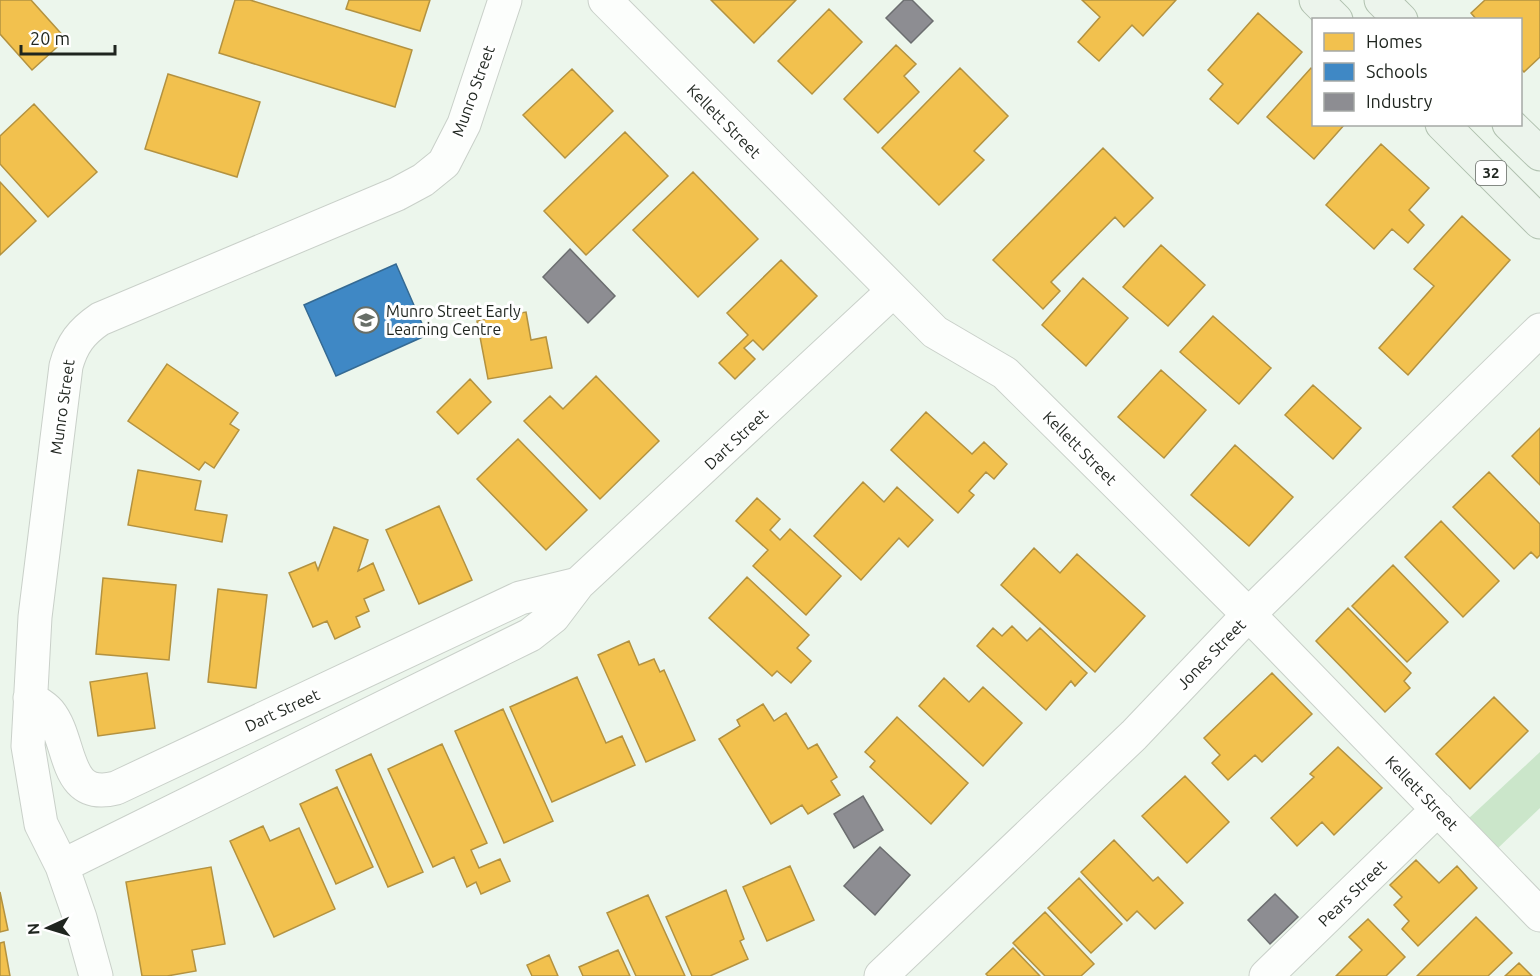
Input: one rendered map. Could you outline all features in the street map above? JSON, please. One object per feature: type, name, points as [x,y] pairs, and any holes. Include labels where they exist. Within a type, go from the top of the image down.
[{"type":"main road","points":[[1316,0],[1334,18]]},
{"type":"main road","points":[[1381,0],[1399,18]]},
{"type":"main road","name":"32","points":[[1445,126],[1540,222]]},
{"type":"street","name":"Munro Street","points":[[96,976],[80,918],[62,866],[41,824],[28,746],[35,617],[66,366],[72,345],[86,329],[100,319],[398,194],[423,180],[444,163],[464,124],[505,0]]},
{"type":"street","name":"Kellett Street","points":[[605,0],[892,292],[935,332],[1005,373],[1249,614],[1540,915]]},
{"type":"street","name":"Dart Street","points":[[62,866],[530,635],[553,617],[578,584],[711,463],[892,292]]},
{"type":"street","name":"Jones Street","points":[[881,976],[1134,735],[1249,614],[1540,330]]},
{"type":"street","name":"Dart Street","points":[[30,698],[48,711],[79,781],[89,789],[104,791],[116,788],[520,598],[578,584]]},
{"type":"street","name":"Pears Street","points":[[1266,976],[1437,809]]},
{"type":"green space","points":[[1540,752],[1540,808],[1497,849],[1468,819]]},
{"type":"building: Homes","points":[[0,0],[31,0],[66,39],[32,70],[0,34]]},
{"type":"building: Homes","points":[[235,0],[250,0],[412,50],[395,107],[219,53]]},
{"type":"building: Homes","points":[[349,0],[430,0],[420,31],[346,9]]},
{"type":"building: Homes","points":[[711,0],[796,0],[754,43]]},
{"type":"building: Homes","points":[[1082,0],[1176,0],[1143,36],[1132,25],[1099,61],[1078,42],[1100,17]]},
{"type":"building: Homes","points":[[1485,0],[1540,0],[1540,57],[1524,72],[1522,70],[1522,18],[1475,18],[1471,13]]},
{"type":"building: Homes","points":[[829,9],[862,42],[812,94],[778,61]]},
{"type":"building: Homes","points":[[1258,13],[1302,52],[1238,124],[1210,99],[1223,84],[1208,70]]},
{"type":"building: Homes","points":[[896,45],[916,64],[904,76],[919,92],[878,133],[844,99]]},
{"type":"building: Homes","points":[[960,68],[1008,116],[974,151],[984,160],[939,205],[882,148]]},
{"type":"building: Homes","points":[[1311,68],[1312,126],[1343,126],[1314,159],[1267,117]]},
{"type":"building: Homes","points":[[572,69],[613,111],[565,158],[523,115]]},
{"type":"building: Homes","points":[[168,74],[260,102],[237,177],[145,149]]},
{"type":"building: Homes","points":[[34,104],[97,172],[48,217],[0,164],[0,136]]},
{"type":"building: Homes","points":[[625,132],[668,176],[586,255],[544,211]]},
{"type":"building: Homes","points":[[1381,144],[1429,188],[1409,210],[1424,225],[1408,243],[1392,229],[1374,249],[1326,205]]},
{"type":"building: Homes","points":[[1103,148],[1153,198],[1124,227],[1115,217],[1051,282],[1060,291],[1043,309],[993,260]]},
{"type":"building: Homes","points":[[693,172],[758,239],[698,297],[633,230]]},
{"type":"building: Homes","points":[[0,182],[36,221],[0,255]]},
{"type":"building: Homes","points":[[1462,216],[1510,260],[1408,375],[1379,348],[1434,286],[1414,269]]},
{"type":"building: Homes","points":[[1161,245],[1205,285],[1168,326],[1123,287]]},
{"type":"building: Homes","points":[[781,260],[817,296],[763,350],[753,340],[744,348],[755,359],[735,379],[719,363],[748,335],[727,313]]},
{"type":"building: Homes","points":[[1083,278],[1128,318],[1086,366],[1042,325]]},
{"type":"building: Homes","points":[[526,312],[531,340],[546,337],[552,368],[488,379],[477,321]]},
{"type":"building: Homes","points":[[1213,316],[1271,368],[1239,404],[1180,352]]},
{"type":"building: Homes","points":[[167,364],[238,413],[230,424],[239,430],[214,468],[205,462],[199,470],[128,421]]},
{"type":"building: Homes","points":[[1161,370],[1206,410],[1164,458],[1118,417]]},
{"type":"building: Homes","points":[[596,376],[659,441],[600,499],[524,421],[550,396],[563,409]]},
{"type":"building: Homes","points":[[470,379],[491,402],[458,434],[437,412]]},
{"type":"building: Homes","points":[[1313,385],[1361,428],[1333,459],[1285,415]]},
{"type":"building: Homes","points":[[926,412],[972,454],[984,442],[1007,464],[994,479],[986,472],[969,491],[974,495],[958,513],[891,450]]},
{"type":"building: Homes","points":[[1540,428],[1540,485],[1512,456]]},
{"type":"building: Homes","points":[[518,439],[587,510],[546,550],[477,479]]},
{"type":"building: Homes","points":[[1235,445],[1293,497],[1249,546],[1191,495]]},
{"type":"building: Homes","points":[[138,470],[201,481],[195,510],[227,515],[222,542],[128,525]]},
{"type":"building: Homes","points":[[1489,472],[1540,524],[1540,555],[1537,558],[1531,552],[1514,569],[1453,507]]},
{"type":"building: Homes","points":[[863,482],[884,502],[897,487],[933,520],[908,547],[899,538],[861,580],[814,536]]},
{"type":"building: Homes","points":[[757,498],[780,519],[770,530],[780,540],[790,529],[841,576],[806,615],[753,566],[768,550],[736,521]]},
{"type":"building: Homes","points":[[439,506],[472,580],[419,604],[386,530]]},
{"type":"building: Homes","points":[[1441,521],[1499,581],[1463,617],[1405,557]]},
{"type":"building: Homes","points":[[334,527],[368,540],[358,571],[373,563],[384,590],[364,599],[369,611],[356,617],[360,627],[335,639],[327,621],[313,627],[289,573],[315,562],[318,570]]},
{"type":"building: Homes","points":[[1034,548],[1060,573],[1077,554],[1145,616],[1095,672],[1001,585]]},
{"type":"building: Homes","points":[[1393,565],[1448,622],[1407,662],[1352,606]]},
{"type":"building: Homes","points":[[747,577],[809,635],[797,648],[811,661],[791,683],[777,671],[772,676],[709,618]]},
{"type":"building: Homes","points":[[103,578],[176,585],[169,660],[96,654]]},
{"type":"building: Homes","points":[[218,589],[267,595],[256,688],[208,682]]},
{"type":"building: Homes","points":[[1348,608],[1411,673],[1404,681],[1410,688],[1385,712],[1316,641]]},
{"type":"building: Homes","points":[[1012,626],[1027,641],[1040,628],[1087,673],[1075,686],[1071,681],[1046,710],[977,646],[993,628],[1002,636]]},
{"type":"building: Homes","points":[[629,641],[639,665],[654,659],[660,672],[664,670],[695,740],[646,762],[598,655]]},
{"type":"building: Homes","points":[[147,673],[155,728],[98,736],[90,682]]},
{"type":"building: Homes","points":[[1272,673],[1312,714],[1262,762],[1255,755],[1228,780],[1212,763],[1220,755],[1204,738]]},
{"type":"building: Homes","points":[[577,677],[606,743],[622,736],[635,765],[552,802],[510,707]]},
{"type":"building: Homes","points":[[944,678],[969,702],[983,687],[1022,723],[983,766],[919,706]]},
{"type":"building: Homes","points":[[1494,697],[1528,731],[1470,789],[1436,754]]},
{"type":"building: Homes","points":[[763,704],[774,721],[786,713],[808,749],[817,744],[837,777],[831,781],[840,795],[808,814],[802,805],[771,824],[719,739],[740,726],[737,720]]},
{"type":"building: Homes","points":[[503,709],[553,821],[504,843],[455,731]]},
{"type":"building: Homes","points":[[897,717],[968,783],[931,824],[870,767],[875,761],[865,752]]},
{"type":"building: Homes","points":[[442,744],[487,843],[471,850],[479,868],[500,859],[510,881],[481,894],[476,882],[467,887],[454,857],[433,867],[388,769]]},
{"type":"building: Homes","points":[[1338,747],[1382,788],[1334,835],[1322,822],[1297,846],[1271,818],[1314,777],[1310,774]]},
{"type":"building: Homes","points":[[371,754],[423,872],[388,887],[336,770]]},
{"type":"building: Homes","points":[[1185,776],[1229,822],[1187,863],[1142,816]]},
{"type":"building: Homes","points":[[337,787],[373,867],[336,884],[300,804]]},
{"type":"building: Homes","points":[[263,826],[270,841],[299,828],[335,909],[274,937],[230,841]]},
{"type":"building: Homes","points":[[1114,840],[1153,881],[1158,877],[1183,903],[1155,929],[1137,911],[1127,921],[1081,872]]},
{"type":"building: Homes","points":[[1416,860],[1439,883],[1457,866],[1477,888],[1418,946],[1402,929],[1409,921],[1394,905],[1402,897],[1390,885]]},
{"type":"building: Homes","points":[[790,866],[814,920],[767,941],[743,887]]},
{"type":"building: Homes","points":[[211,867],[225,944],[192,950],[196,971],[167,976],[142,976],[126,882]]},
{"type":"building: Homes","points":[[1079,878],[1122,924],[1091,953],[1048,908]]},
{"type":"building: Homes","points":[[726,890],[744,939],[740,941],[748,959],[710,976],[692,976],[666,917]]},
{"type":"building: Homes","points":[[0,892],[8,930],[0,932]]},
{"type":"building: Homes","points":[[648,895],[685,976],[636,976],[607,913]]},
{"type":"building: Homes","points":[[1045,912],[1094,964],[1081,976],[1045,976],[1013,943]]},
{"type":"building: Homes","points":[[1476,917],[1512,953],[1488,976],[1417,976]]},
{"type":"building: Homes","points":[[1368,919],[1405,957],[1386,976],[1336,976],[1362,950],[1349,937]]},
{"type":"building: Homes","points":[[4,942],[10,976],[0,976],[0,943]]},
{"type":"building: Homes","points":[[1013,948],[1040,976],[988,976],[986,974]]},
{"type":"building: Homes","points":[[618,950],[630,976],[583,976],[579,967]]},
{"type":"building: Homes","points":[[549,955],[558,976],[532,976],[527,965]]},
{"type":"building: Homes","points":[[1519,963],[1532,976],[1505,976]]},
{"type":"building: Schools","name":"Munro Street Early Learning Centre","points":[[396,264],[427,335],[336,376],[304,305]]},
{"type":"building: Industry","points":[[904,0],[912,0],[933,21],[911,43],[886,18]]},
{"type":"building: Industry","points":[[570,249],[615,296],[588,323],[543,277]]},
{"type":"building: Industry","points":[[863,796],[883,830],[854,848],[834,814]]},
{"type":"building: Industry","points":[[880,847],[910,875],[875,915],[844,886]]},
{"type":"building: Industry","points":[[1275,894],[1298,917],[1270,944],[1248,920]]},
{"type":"place","name":"Munro Street Early Learning Centre","points":[[366,320]]}]
